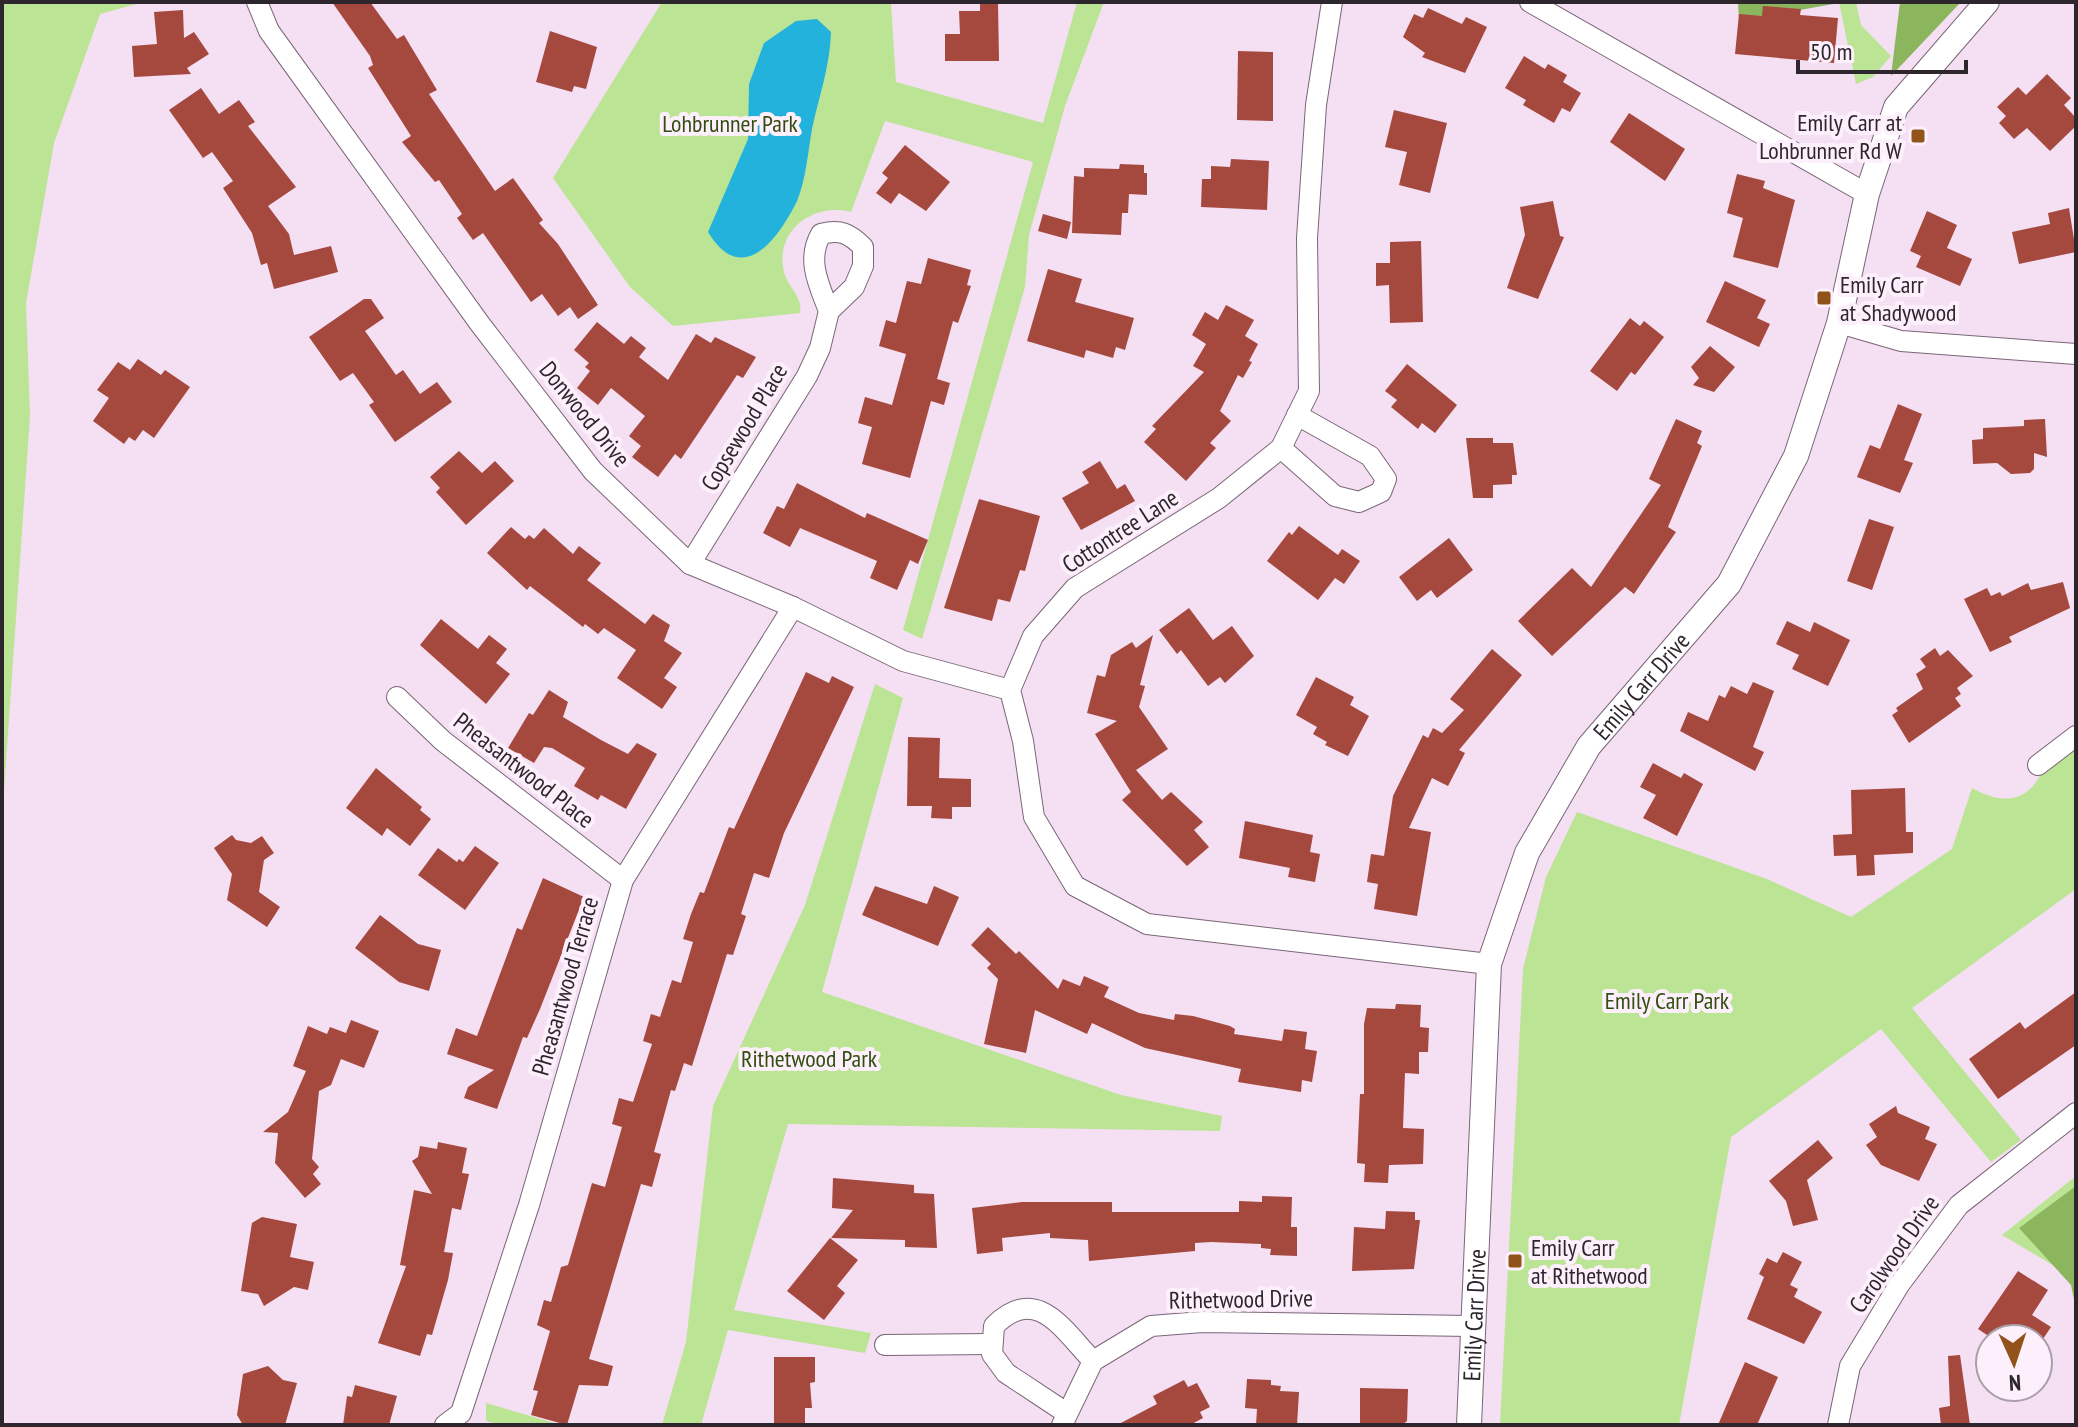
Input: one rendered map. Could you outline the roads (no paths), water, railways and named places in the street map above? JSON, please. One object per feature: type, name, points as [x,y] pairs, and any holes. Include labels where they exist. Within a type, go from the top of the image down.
[{"type":"street","name":"Donwood Drive","points":[[257,2],[269,31],[480,324],[593,471],[690,564],[793,607],[903,661],[1010,690]]},
{"type":"street","name":"Cottontree Lane","points":[[1010,690],[1033,636],[1075,588],[1219,498],[1281,448],[1309,391],[1307,238],[1316,105],[1332,2]]},
{"type":"street","points":[[1530,2],[1867,194]]},
{"type":"street","name":"Emily Carr Drive","points":[[1469,1425],[1489,964],[1527,853],[1589,746],[1729,584],[1796,456],[1839,323],[1867,194],[1896,107],[1987,2]]},
{"type":"street","name":"Copsewood Place","points":[[690,564],[807,376],[820,348],[829,311]]},
{"type":"street","points":[[1839,323],[1901,341],[2076,354]]},
{"type":"street","points":[[1281,448],[1335,496],[1359,502],[1381,492],[1386,479],[1370,456],[1297,415]]},
{"type":"street","name":"Pheasantwood Terrace","points":[[459,1421],[529,1205],[623,880],[793,607]]},
{"type":"street","points":[[1010,690],[1023,741],[1034,817],[1075,886],[1147,924],[1489,964]]},
{"type":"street","name":"Pheasantwood Place","points":[[397,697],[443,741],[623,880]]},
{"type":"street","points":[[2038,765],[2076,736]]},
{"type":"street","name":"Carolwood Drive","points":[[1838,1425],[1850,1366],[1899,1285],[1959,1205],[2076,1113]]},
{"type":"street","points":[[1034,1308],[1050,1315],[1093,1361],[1064,1418],[1006,1373],[992,1354],[994,1326],[1019,1309],[1034,1308]]},
{"type":"street","name":"Rithetwood Drive","points":[[1093,1361],[1151,1326],[1202,1322],[1471,1326]]},
{"type":"street","points":[[885,1345],[991,1344]]},
{"type":"water","points":[[817,19],[831,32],[830,45],[800,193],[789,216],[769,243],[746,257],[734,256],[721,248],[708,232],[748,139],[749,84],[764,43],[796,21]]},
{"type":"place","name":"Emily Carr at Lohbrunner Rd W","points":[[1918,136]]},
{"type":"place","name":"Emily Carr at Shadywood","points":[[1824,298]]},
{"type":"place","name":"Emily Carr at Rithetwood","points":[[1515,1261]]},
{"type":"park label","name":"Lohbrunner Park","points":[[730,123]]},
{"type":"park label","name":"Emily Carr Park","points":[[1667,1000]]},
{"type":"park label","name":"Rithetwood Park","points":[[809,1058]]}]
